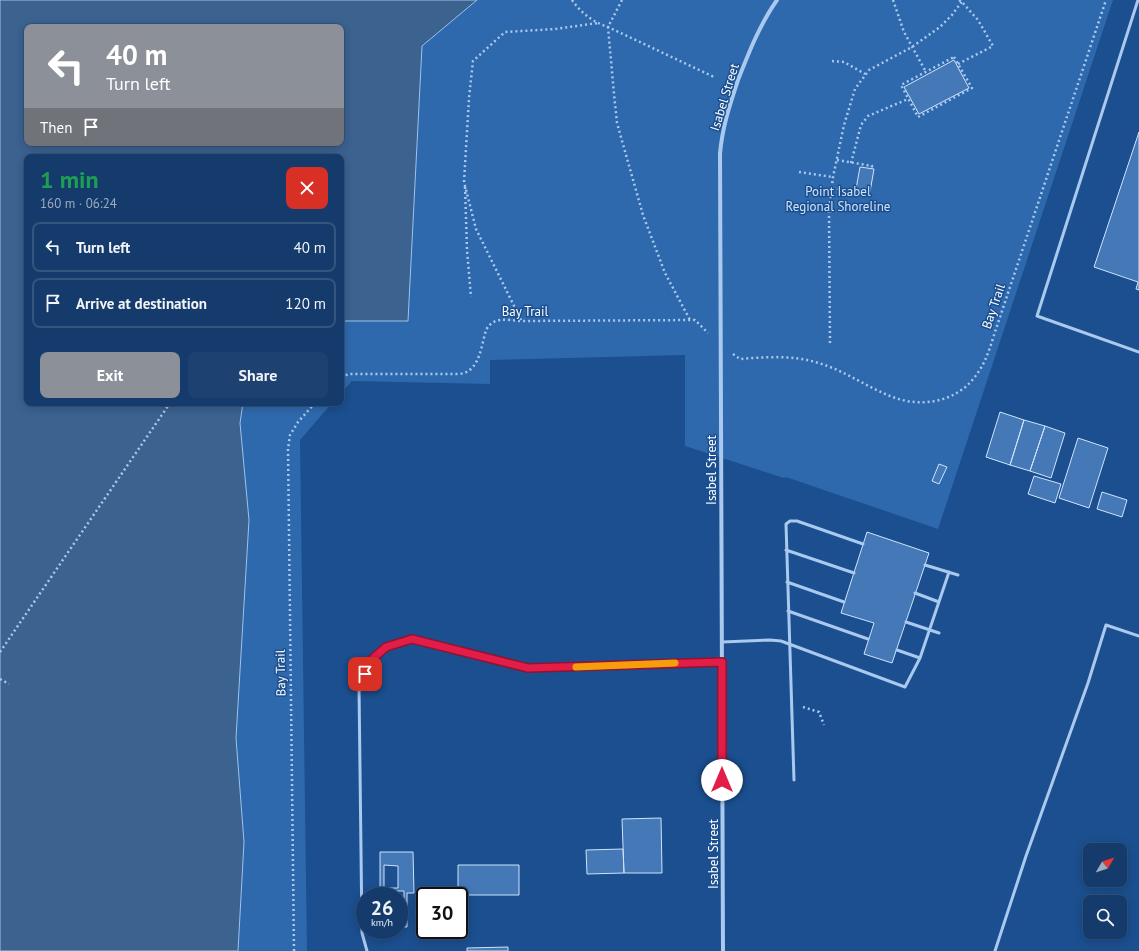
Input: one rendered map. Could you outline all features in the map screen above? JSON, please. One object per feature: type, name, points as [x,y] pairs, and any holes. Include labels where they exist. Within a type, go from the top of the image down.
[{"type":"street","name":"Isabel Street","points":[[723,951],[719,181],[721,143],[724,124],[747,58],[761,26],[777,0]]},
{"type":"lane","points":[[1138,0],[1037,316],[1139,352]]},
{"type":"lane","points":[[794,780],[786,526],[787,523],[792,521],[802,523],[864,544]]},
{"type":"lane","points":[[786,550],[854,572]]},
{"type":"lane","points":[[925,564],[958,576]]},
{"type":"lane","points":[[722,642],[781,641],[905,687],[920,658],[949,572]]},
{"type":"lane","points":[[787,582],[844,602]]},
{"type":"lane","points":[[915,593],[939,602]]},
{"type":"lane","points":[[788,611],[868,639]]},
{"type":"lane","points":[[906,622],[939,633]]},
{"type":"lane","points":[[995,951],[1026,856],[1088,683],[1106,625],[1139,636]]},
{"type":"lane","points":[[367,951],[362,933],[359,687],[370,661],[386,647],[412,639],[528,668],[722,662]]},
{"type":"lane","points":[[897,650],[920,658]]},
{"type":"path","points":[[572,0],[578,9],[598,24],[608,27],[714,77]]},
{"type":"path","points":[[622,0],[608,27],[617,123],[643,215],[651,237],[665,273],[690,320]]},
{"type":"path","points":[[893,0],[904,32],[926,72]]},
{"type":"path","points":[[958,64],[993,46],[978,20],[962,1],[959,0]]},
{"type":"path","name":"Bay Trail","points":[[740,359],[807,359],[831,368],[897,399],[917,403],[942,399],[958,392],[972,381],[985,360],[1106,0]]},
{"type":"path","points":[[830,343],[829,211],[833,177],[844,125],[855,89],[869,70],[912,48],[940,27],[952,15],[962,1]]},
{"type":"path","points":[[471,297],[464,182],[469,98],[473,61],[505,32],[555,29],[598,24]]},
{"type":"path","points":[[954,57],[972,88],[918,117],[901,85],[926,72],[954,57]]},
{"type":"path","points":[[832,61],[844,62],[865,74]]},
{"type":"path","points":[[850,163],[860,125],[868,116],[908,98]]},
{"type":"path","points":[[837,160],[872,166],[871,169]]},
{"type":"path","points":[[799,172],[833,177]]},
{"type":"path","points":[[464,182],[476,229],[521,321]]},
{"type":"path","points":[[832,188],[867,193],[868,191]]},
{"type":"path","name":"Bay Trail","points":[[344,376],[349,374],[465,373],[471,370],[476,364],[486,330],[496,321],[502,320],[696,320]]},
{"type":"path","points":[[0,652],[168,406]]},
{"type":"path","name":"Bay Trail","points":[[294,951],[288,449],[290,436],[298,422],[313,406]]},
{"type":"path","points":[[0,679],[9,684]]},
{"type":"path","points":[[791,703],[819,712],[824,725]]},
{"type":"green space","name":"Point Isabel Regional Shoreline","points":[[477,0],[1113,0],[938,529],[786,477],[784,478],[685,446],[685,355],[490,360],[490,384],[352,381],[344,390],[344,321],[408,321],[422,46]]},
{"type":"green space","points":[[243,406],[329,406],[300,440],[307,951],[238,951],[244,842],[236,739],[249,520],[240,423]]},
{"type":"shaded area","points":[[0,0],[477,0],[422,46],[408,321],[344,321],[344,154],[24,154],[24,406],[243,406],[240,423],[249,520],[236,738],[244,842],[238,951],[0,951]]},
{"type":"building","points":[[954,60],[969,88],[919,114],[904,87]]},
{"type":"building","points":[[1139,132],[1139,290],[1136,289],[1138,282],[1094,267]]},
{"type":"building","points":[[860,167],[874,169],[870,192],[856,189]]},
{"type":"building","points":[[1000,412],[1024,420],[1010,465],[986,457]]},
{"type":"building","points":[[1024,420],[1045,426],[1030,471],[1010,465]]},
{"type":"building","points":[[1045,426],[1065,433],[1051,478],[1030,471]]},
{"type":"building","points":[[1078,438],[1108,448],[1089,508],[1059,498]]},
{"type":"building","points":[[939,464],[947,467],[939,484],[932,481]]},
{"type":"building","points":[[1034,476],[1061,484],[1055,503],[1028,494]]},
{"type":"building","points":[[1102,492],[1127,500],[1122,517],[1097,509]]},
{"type":"building","points":[[867,532],[929,553],[892,663],[864,654],[874,623],[841,613]]},
{"type":"building","points":[[661,818],[662,873],[624,873],[622,819]]},
{"type":"building","points":[[623,849],[624,873],[587,874],[586,850]]},
{"type":"building","points":[[380,852],[413,852],[414,893],[408,893],[408,887],[398,887],[398,866],[384,865],[384,887],[380,887]]},
{"type":"building","points":[[458,865],[519,865],[519,895],[468,895],[468,887],[458,887]]},
{"type":"building","points":[[508,947],[508,951],[467,951],[467,948]]},
{"type":"slow traffic","points":[[576,667],[675,663]]},
{"type":"route","points":[[365,674],[370,661],[386,647],[412,639],[528,668],[722,662],[722,780]]}]
